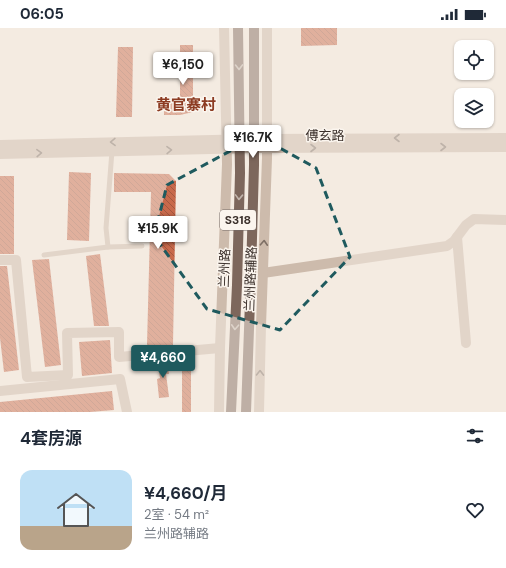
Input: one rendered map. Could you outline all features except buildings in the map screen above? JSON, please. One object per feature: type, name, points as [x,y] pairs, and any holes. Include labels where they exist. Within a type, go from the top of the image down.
[{"type":"main road","name":"兰州路","points":[[231,412],[237,285],[240,144],[238,28]]},
{"type":"main road","name":"兰州路","points":[[246,412],[254,143],[254,28]]},
{"type":"street","name":"兰州路辅路","points":[[219,412],[226,208],[224,28]]},
{"type":"street","name":"兰州路辅路","points":[[259,412],[267,143],[267,28]]},
{"type":"street","name":"傅玄路","points":[[267,143],[506,138]]},
{"type":"street","name":"傅玄路","points":[[0,145],[267,143],[506,147]]},
{"type":"street","name":"傅玄路","points":[[0,154],[112,151],[226,144]]},
{"type":"street","points":[[263,273],[447,246],[454,241],[466,225],[474,218],[505,220]]},
{"type":"street","points":[[457,237],[466,343]]},
{"type":"street","points":[[0,260],[16,260],[27,377],[68,374],[67,333],[119,332],[119,357],[220,348]]},
{"type":"street","points":[[0,391],[120,379],[127,412]]},
{"type":"lane","points":[[108,247],[106,228],[112,151]]},
{"type":"lane","points":[[44,255],[108,247],[142,246]]},
{"type":"highlighted area","points":[[258,136],[316,168],[350,257],[280,330],[207,309],[154,236],[167,185]]},
{"type":"district","name":"黄官寨村","points":[[186,105]]}]
